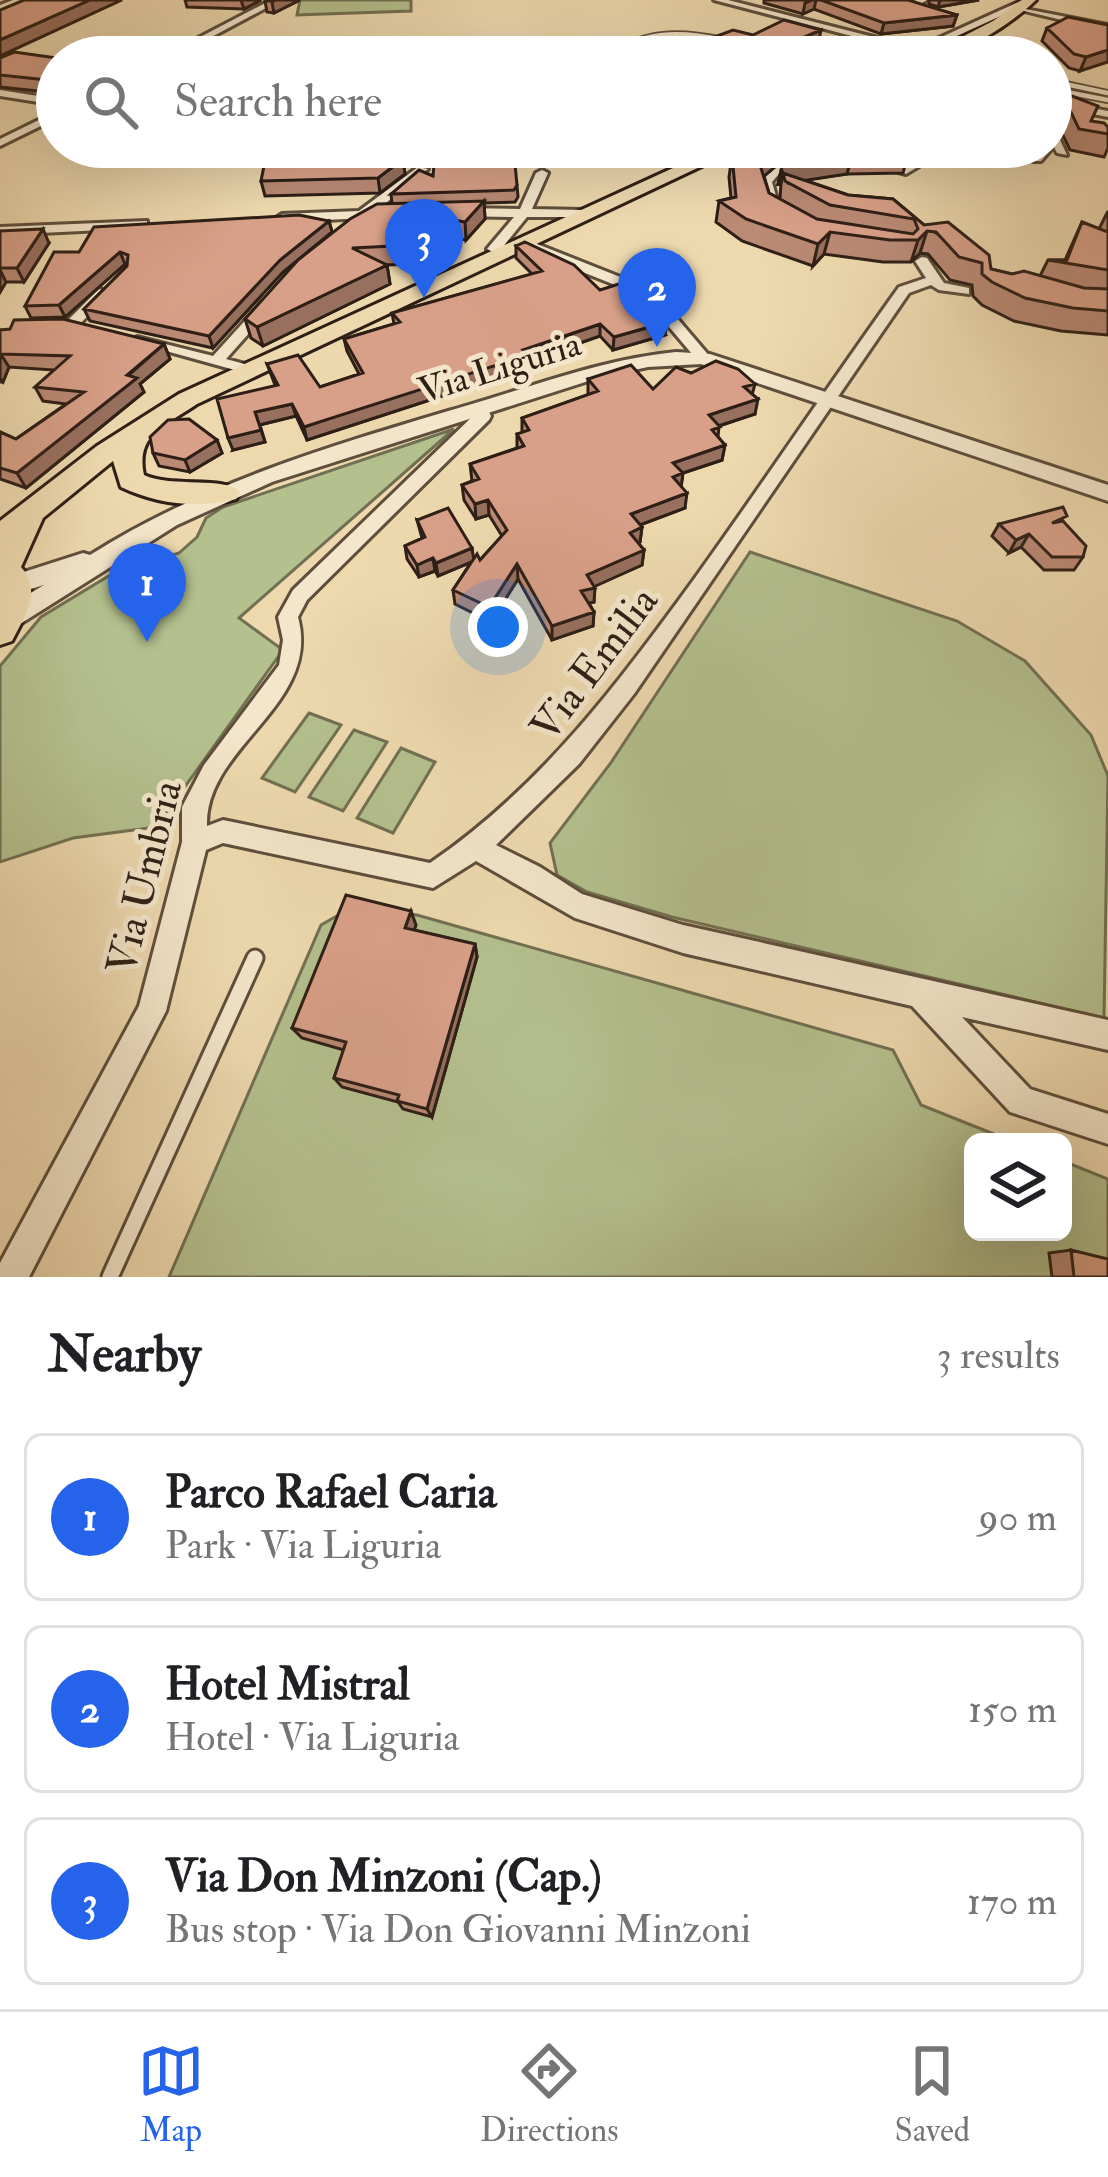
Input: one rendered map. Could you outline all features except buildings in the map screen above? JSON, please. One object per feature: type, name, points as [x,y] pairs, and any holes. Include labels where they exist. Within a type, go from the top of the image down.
[{"type":"main road","points":[[963,36],[1027,3]]},
{"type":"main road","points":[[0,536],[141,427],[247,369],[686,168]]},
{"type":"main road","points":[[141,427],[126,455],[131,479],[154,493],[183,497],[226,493]]},
{"type":"main road","points":[[6,595],[22,532],[47,502]]},
{"type":"street","points":[[0,8],[20,0]]},
{"type":"street","points":[[208,36],[277,0]]},
{"type":"street","points":[[718,0],[858,36]]},
{"type":"street","points":[[922,0],[911,7],[934,13]]},
{"type":"street","points":[[958,36],[1027,3],[1108,28]]},
{"type":"street","points":[[952,18],[977,25]]},
{"type":"street","points":[[0,93],[36,99]]},
{"type":"street","points":[[1072,96],[1108,104]]},
{"type":"street","points":[[0,143],[36,125]]},
{"type":"street","points":[[789,217],[778,193],[781,180],[804,168]]},
{"type":"street","points":[[346,229],[422,169]]},
{"type":"street","points":[[501,252],[494,249],[526,210],[542,173]]},
{"type":"street","points":[[433,213],[526,210],[584,214]]},
{"type":"street","points":[[272,219],[409,213]]},
{"type":"street","points":[[0,231],[158,224]]},
{"type":"street","points":[[523,243],[648,292],[703,358]]},
{"type":"street","name":"Via Emilia","points":[[194,842],[223,831],[434,876],[476,848],[538,796],[598,729],[904,290],[938,278]]},
{"type":"street","points":[[70,325],[111,286]]},
{"type":"street","points":[[216,361],[276,295]]},
{"type":"street","points":[[47,326],[93,331]]},
{"type":"street","points":[[116,336],[247,369]]},
{"type":"street","name":"Via Liguria","points":[[6,595],[126,544],[226,493],[641,361],[703,358],[1108,494]]},
{"type":"street","name":"Via Umbria","points":[[11,1277],[152,1011],[194,842],[194,807],[212,772],[289,668],[294,640],[288,617],[300,595],[483,416],[480,409]]},
{"type":"street","points":[[476,848],[532,876],[575,905],[683,939],[1108,1035]]},
{"type":"street","points":[[920,994],[1021,1102],[1108,1129]]},
{"type":"lane","points":[[653,36],[665,32],[702,36]]},
{"type":"lane","points":[[1072,96],[1108,104]]},
{"type":"lane","points":[[110,1277],[255,958]]},
{"type":"green space","points":[[300,0],[411,0],[411,11],[297,15]]},
{"type":"green space","points":[[454,429],[239,618],[283,650],[156,827],[73,838],[0,862],[0,666],[41,617],[112,574],[179,553],[197,537],[206,518],[223,507]]},
{"type":"green space","points":[[750,552],[957,621],[1025,661],[1091,735],[1108,776],[1104,1018],[672,917],[587,892],[557,875],[550,843],[610,764]]},
{"type":"green space","points":[[309,713],[341,725],[295,792],[262,778]]},
{"type":"green space","points":[[354,730],[387,742],[343,811],[309,797]]},
{"type":"green space","points":[[401,748],[435,762],[393,833],[357,818]]},
{"type":"green space","points":[[354,906],[417,915],[893,1050],[921,1105],[991,1133],[964,1133],[964,1241],[1072,1241],[1072,1165],[1108,1179],[1108,1277],[169,1277],[321,925]]},
{"type":"place","name":"Via Don Minzoni (Cap.)","points":[[424,298]]},
{"type":"place","name":"Hotel Mistral","points":[[657,347]]},
{"type":"place","name":"Parco Rafael Caria","points":[[147,642]]}]
